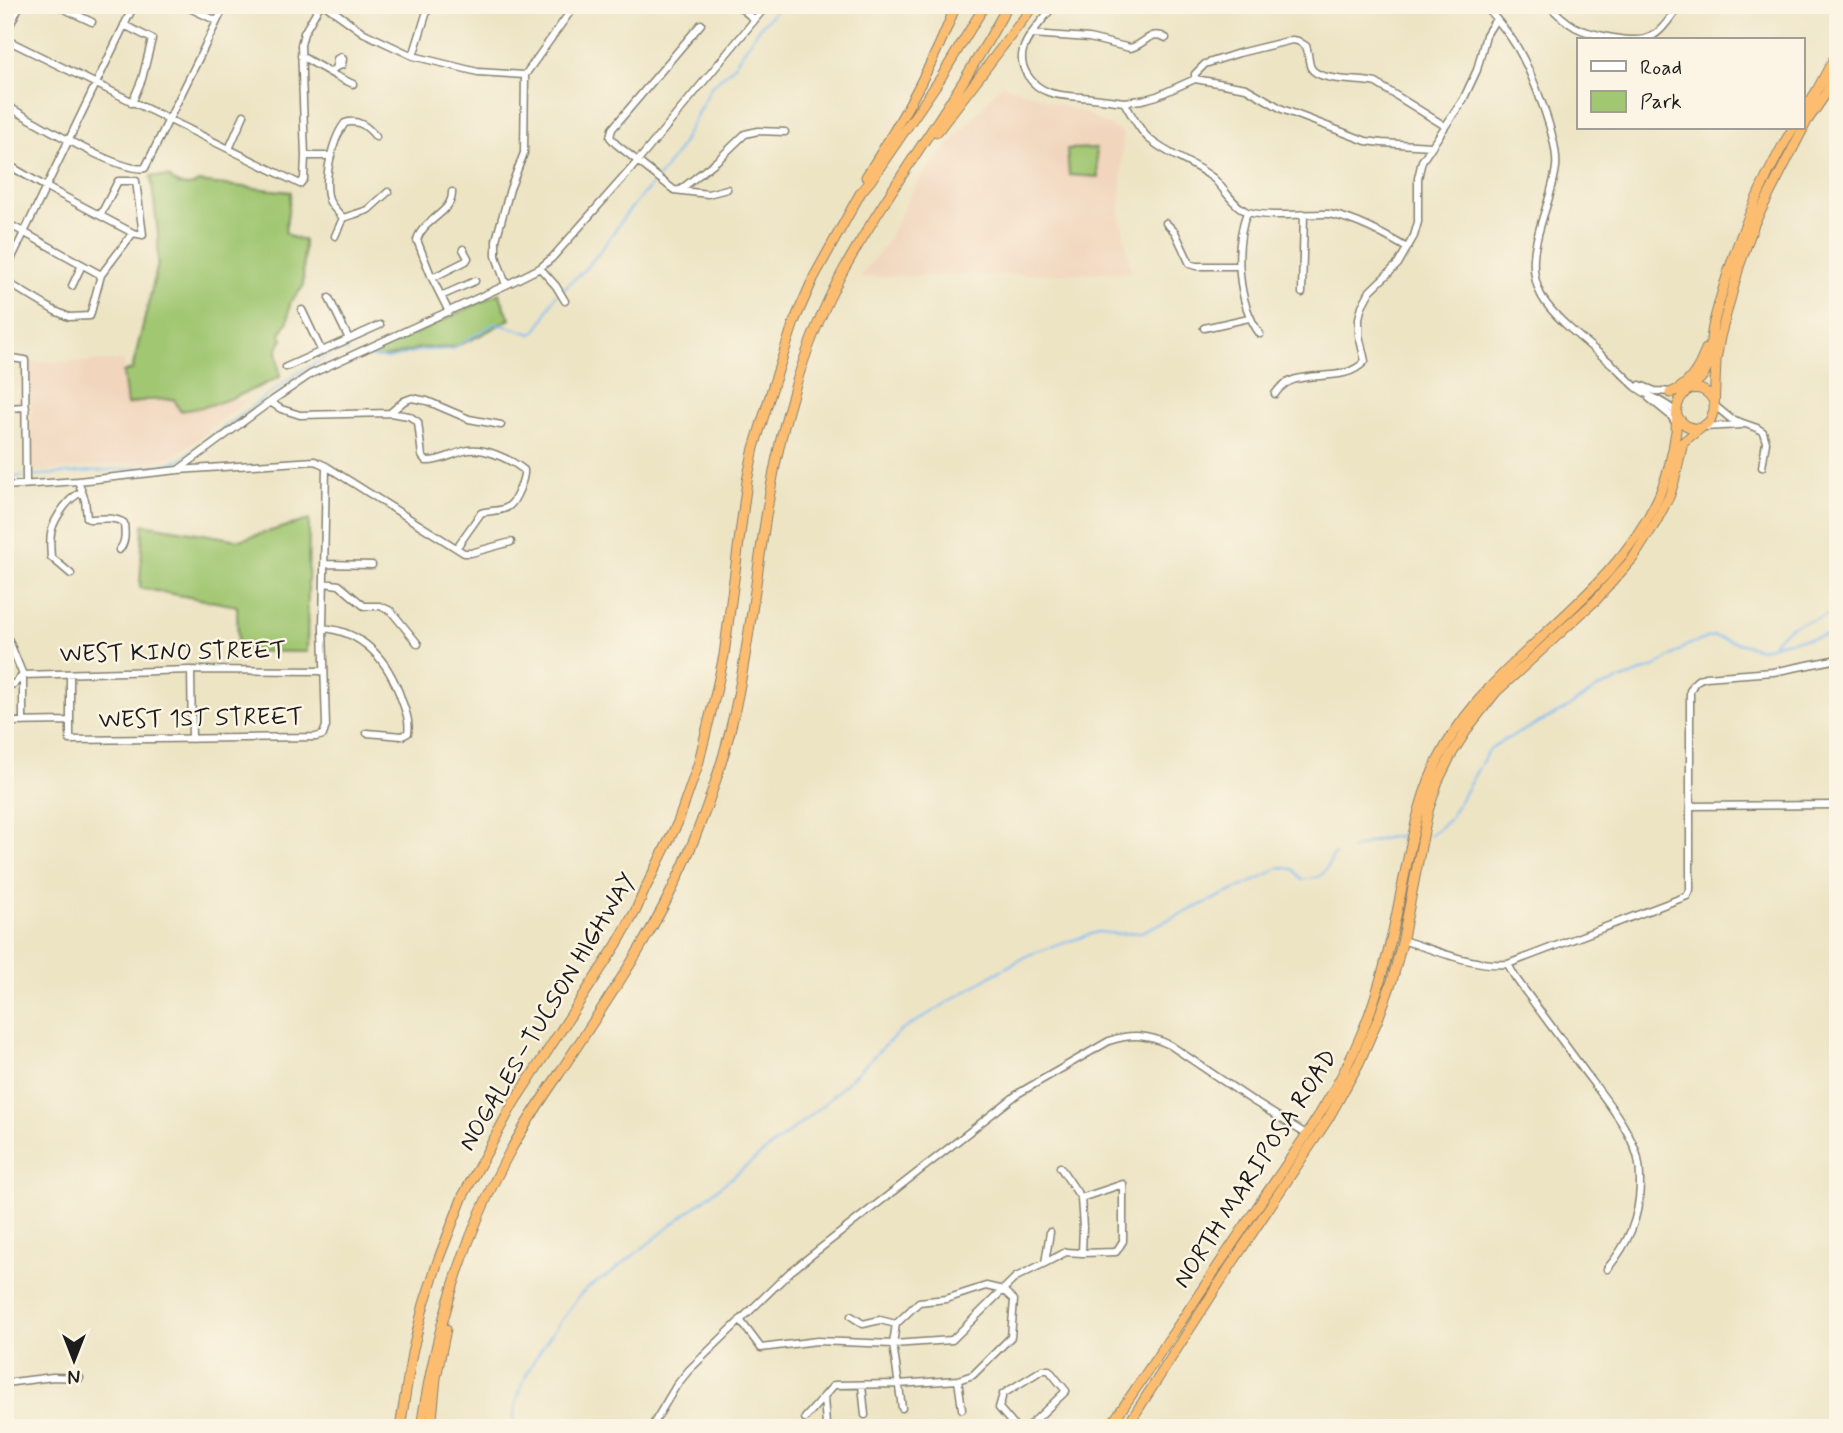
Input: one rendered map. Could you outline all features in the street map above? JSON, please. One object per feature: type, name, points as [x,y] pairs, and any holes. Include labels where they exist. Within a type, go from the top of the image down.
[{"type":"highway","points":[[861,192],[865,179],[898,127],[929,70],[956,5]]},
{"type":"highway","name":"NOGALES–TUCSON HIGHWAY","points":[[400,1428],[412,1353],[424,1304],[463,1196],[513,1104],[623,933],[682,813],[698,765],[724,654],[747,481],[754,448],[803,300],[861,192],[940,79],[985,5]]},
{"type":"highway","name":"NOGALES–TUCSON HIGHWAY","points":[[421,1428],[429,1377],[446,1307],[485,1202],[509,1152],[533,1112],[646,938],[699,827],[714,785],[738,698],[771,483],[794,392],[820,321],[842,275],[893,189],[965,79],[1008,5]]},
{"type":"highway","points":[[893,189],[1034,5]]},
{"type":"highway","points":[[1804,110],[1838,51]]},
{"type":"highway","name":"NORTH MARIPOSA ROAD","points":[[1804,126],[1838,69]]},
{"type":"highway","name":"NORTH MARIPOSA ROAD","points":[[1351,1068],[1373,1034],[1402,940],[1413,856],[1413,833],[1437,762],[1461,721],[1489,687],[1606,575],[1644,523],[1666,478],[1680,398],[1706,370],[1713,323],[1746,220],[1792,130]]},
{"type":"highway","name":"NORTH MARIPOSA ROAD","points":[[1126,1428],[1328,1119],[1351,1068],[1377,990],[1413,856],[1443,769],[1470,725],[1502,686],[1606,589],[1633,558],[1672,490],[1683,442],[1710,421],[1720,337],[1739,267],[1754,224],[1802,130]]},
{"type":"highway","points":[[1670,393],[1680,389],[1698,368],[1713,323]]},
{"type":"highway","points":[[1687,391],[1697,388],[1704,390],[1712,397],[1714,404]]},
{"type":"highway","points":[[1677,417],[1686,426],[1702,428]]},
{"type":"highway","points":[[1644,523],[1643,531],[1647,536]]},
{"type":"highway","points":[[1606,575],[1606,589]]},
{"type":"highway","points":[[1547,644],[1545,637],[1548,631]]},
{"type":"highway","points":[[1269,1207],[1304,1146],[1306,1134],[1316,1127],[1351,1068]]},
{"type":"highway","name":"NORTH MARIPOSA ROAD","points":[[1109,1428],[1306,1134]]},
{"type":"highway","points":[[431,1428],[436,1378],[452,1305],[485,1202]]},
{"type":"highway","points":[[1119,1428],[1170,1360]]},
{"type":"street","points":[[20,5],[5,37],[132,103],[300,184],[305,174],[303,33],[322,5],[364,33],[413,55],[478,72],[524,75]]},
{"type":"street","points":[[56,5],[92,22]]},
{"type":"street","points":[[5,272],[134,5]]},
{"type":"street","points":[[183,5],[216,22]]},
{"type":"street","points":[[5,105],[112,161],[138,169],[145,168],[225,5]]},
{"type":"street","points":[[413,55],[429,5]]},
{"type":"street","points":[[506,285],[496,256],[496,240],[510,188],[524,153],[524,75],[575,5]]},
{"type":"street","points":[[737,5],[754,19]]},
{"type":"street","points":[[178,470],[311,374],[540,268],[638,161],[767,5]]},
{"type":"street","points":[[1054,5],[1022,52],[1027,76],[1049,92],[1124,102],[1157,96],[1195,79],[1245,88],[1282,109],[1366,141],[1431,146]]},
{"type":"street","points":[[1484,5],[1518,48],[1529,70],[1556,151],[1552,187],[1534,248],[1533,265],[1540,293],[1546,304],[1573,331],[1671,416],[1677,417]]},
{"type":"street","points":[[1549,5],[1578,29],[1619,38]]},
{"type":"street","points":[[1648,38],[1660,31],[1680,5]]},
{"type":"street","points":[[1275,394],[1280,387],[1295,378],[1337,375],[1363,363],[1359,326],[1362,306],[1370,291],[1404,257],[1414,236],[1418,222],[1418,177],[1422,160],[1471,85],[1486,35],[1496,19]]},
{"type":"street","points":[[701,24],[612,129],[610,136],[669,188],[708,194],[727,189]]},
{"type":"street","points":[[124,25],[152,39],[142,79],[132,103]]},
{"type":"street","points":[[1032,34],[1089,38],[1130,48],[1153,35],[1166,38]]},
{"type":"street","points":[[1195,79],[1195,74],[1205,64],[1239,53],[1292,40],[1298,41],[1307,46],[1310,66],[1315,73],[1330,78],[1376,83],[1445,126]]},
{"type":"street","points":[[302,56],[333,70],[353,84]]},
{"type":"street","points":[[1124,102],[1146,136],[1215,180],[1240,208],[1247,212],[1339,216],[1407,248]]},
{"type":"street","points":[[229,149],[244,115]]},
{"type":"street","points":[[343,218],[328,198],[330,156],[337,134],[345,123],[356,121],[376,136]]},
{"type":"street","points":[[680,190],[745,134],[758,131],[785,132]]},
{"type":"street","points":[[305,156],[330,156]]},
{"type":"street","points":[[5,163],[133,233],[143,235],[136,181],[118,181],[101,215]]},
{"type":"street","points":[[343,218],[368,211],[388,192]]},
{"type":"street","points":[[449,312],[432,278],[417,236],[451,202],[452,192]]},
{"type":"street","points":[[1247,212],[1239,265],[1249,318],[1260,334]]},
{"type":"street","points":[[1302,293],[1304,214]]},
{"type":"street","points":[[335,236],[343,218]]},
{"type":"street","points":[[5,222],[101,275]]},
{"type":"street","points":[[1166,222],[1175,232],[1190,264],[1239,265]]},
{"type":"street","points":[[5,281],[69,317],[90,316],[101,275],[133,233]]},
{"type":"street","points":[[432,278],[466,261],[468,259],[465,252]]},
{"type":"street","points":[[72,286],[82,265]]},
{"type":"street","points":[[540,268],[565,301]]},
{"type":"street","points":[[441,296],[475,281]]},
{"type":"street","points":[[330,298],[349,339]]},
{"type":"street","points":[[302,310],[321,351]]},
{"type":"street","points":[[1204,328],[1249,318]]},
{"type":"street","points":[[286,367],[380,325]]},
{"type":"street","points":[[363,332],[369,347]]},
{"type":"street","points":[[5,357],[25,360],[26,483]]},
{"type":"street","points":[[1626,376],[1655,391],[1687,391]]},
{"type":"street","points":[[1637,387],[1663,402],[1677,417]]},
{"type":"street","points":[[390,413],[412,398],[427,401],[470,419],[502,425]]},
{"type":"street","points":[[270,402],[300,415],[390,413],[409,416],[415,419],[419,426],[423,459],[428,462],[466,450],[491,453],[524,470],[525,478],[508,508],[481,513],[457,547]]},
{"type":"street","points":[[1714,404],[1731,419],[1759,429],[1766,443],[1762,467]]},
{"type":"street","points":[[5,408],[26,407]]},
{"type":"street","points":[[1702,428],[1747,426]]},
{"type":"street","points":[[200,454],[207,468]]},
{"type":"street","points":[[5,486],[311,461],[326,466],[468,554],[511,542]]},
{"type":"street","points":[[324,671],[326,466]]},
{"type":"street","points":[[78,481],[87,518],[108,518],[124,523],[124,541],[119,550]]},
{"type":"street","points":[[71,573],[51,557],[49,537],[54,521],[73,496],[82,492]]},
{"type":"street","points":[[324,564],[372,565]]},
{"type":"street","points":[[324,583],[340,585],[364,606],[380,606],[391,611],[418,645]]},
{"type":"street","points":[[323,628],[345,631],[383,660],[399,692],[407,716],[408,733],[402,736],[367,733]]},
{"type":"street","points":[[5,631],[23,675],[23,722]]},
{"type":"street","points":[[1402,940],[1473,961],[1494,965],[1508,964],[1687,896],[1690,890],[1690,691],[1698,678],[1773,672],[1838,659]]},
{"type":"street","points":[[191,670],[192,739]]},
{"type":"street","name":"WEST KINO STREET","points":[[23,675],[191,670],[324,671]]},
{"type":"street","name":"WEST 1ST STREET","points":[[5,722],[69,721],[70,740],[316,737],[323,735],[326,726],[324,671]]},
{"type":"street","points":[[69,721],[70,674]]},
{"type":"street","points":[[5,686],[14,684],[23,675]]},
{"type":"street","points":[[1690,806],[1838,805]]},
{"type":"street","points":[[1508,964],[1618,1116],[1639,1160],[1639,1201],[1636,1218],[1624,1247],[1607,1269]]},
{"type":"street","points":[[652,1428],[680,1381],[699,1359],[790,1272],[1019,1093],[1109,1041],[1122,1036],[1157,1038],[1306,1134]]},
{"type":"street","points":[[1060,1167],[1081,1198],[1082,1253]]},
{"type":"street","points":[[740,1320],[761,1348],[817,1341],[892,1344],[952,1339],[1016,1278],[1066,1252],[1116,1252],[1123,1241],[1123,1184],[1081,1198]]},
{"type":"street","points":[[1045,1264],[1050,1232]]},
{"type":"street","points":[[805,1418],[834,1385],[898,1384],[958,1380],[974,1375],[1011,1337],[1014,1300],[1003,1290],[986,1286],[946,1299],[919,1302],[896,1324],[892,1344],[898,1384],[902,1408]]},
{"type":"street","points":[[851,1316],[863,1324],[880,1320],[896,1324]]},
{"type":"street","points":[[1016,1428],[999,1408],[1003,1394],[1042,1370],[1049,1370],[1066,1391],[1027,1428]]},
{"type":"street","points":[[5,1383],[53,1377],[80,1378]]},
{"type":"street","points":[[958,1380],[962,1409]]},
{"type":"street","points":[[862,1385],[865,1415]]},
{"type":"street","points":[[824,1397],[826,1424]]},
{"type":"shaded area","points":[[1002,84],[1087,114],[1123,133],[1120,218],[1132,272],[860,277],[885,245],[915,185]]},
{"type":"shaded area","points":[[124,361],[125,402],[247,400],[177,455],[152,462],[32,472],[30,362]]},
{"type":"green space","points":[[1096,148],[1098,177],[1069,175],[1067,149]]},
{"type":"green space","points":[[151,176],[169,177],[183,186],[198,182],[291,192],[285,232],[291,237],[304,240],[303,287],[290,303],[288,321],[280,334],[283,339],[277,350],[280,377],[232,398],[193,409],[180,411],[174,399],[146,400],[127,405],[123,372],[132,370],[158,264],[158,234]]},
{"type":"green space","points":[[499,293],[510,319],[477,337],[453,347],[416,349],[382,358],[369,356]]},
{"type":"green space","points":[[309,520],[307,652],[238,651],[237,606],[140,588],[143,524],[239,540]]},
{"type":"waterway","points":[[561,291],[599,253],[626,214],[661,174],[678,151],[711,87],[732,68],[759,28],[781,5]]},
{"type":"waterway","points":[[357,355],[389,359],[417,351],[452,349],[494,324],[532,334],[557,294]]},
{"type":"waterway","points":[[29,476],[162,465],[180,460],[299,372],[334,353],[349,353]]},
{"type":"waterway","points":[[5,478],[23,476]]},
{"type":"waterway","points":[[1773,644],[1787,629],[1838,610]]},
{"type":"waterway","points":[[1429,836],[1449,820],[1487,753],[1497,744],[1564,710],[1598,688],[1655,667],[1688,645],[1713,636],[1760,649],[1783,642],[1838,634]]},
{"type":"waterway","points":[[1351,850],[1377,840],[1405,836]]},
{"type":"waterway","points":[[513,1428],[518,1397],[529,1370],[544,1344],[579,1296],[821,1107],[899,1032],[1031,954],[1097,932],[1141,932],[1280,867],[1293,869],[1302,879],[1311,879],[1324,872],[1335,854]]}]
